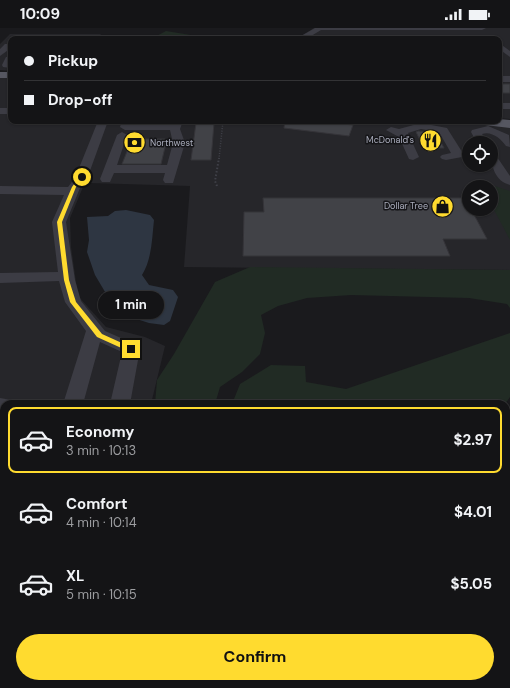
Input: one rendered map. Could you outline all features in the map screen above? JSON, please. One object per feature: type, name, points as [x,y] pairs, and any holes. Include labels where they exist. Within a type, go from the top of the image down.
[{"type":"main road","points":[[486,124],[510,124]]},
{"type":"lane","points":[[305,36],[320,28],[444,32],[485,32],[482,28],[470,28],[444,32]]},
{"type":"lane","points":[[0,54],[8,46]]},
{"type":"lane","points":[[502,48],[510,55]]},
{"type":"lane","points":[[176,124],[179,143],[171,175],[108,174],[114,130],[176,124]]},
{"type":"lane","points":[[382,124],[382,127],[389,137],[395,128]]},
{"type":"lane","points":[[479,136],[476,132],[486,124],[505,137],[510,144]]},
{"type":"lane","points":[[395,128],[421,126],[443,130],[458,155],[446,157]]},
{"type":"lane","points":[[395,128],[404,136],[413,157]]},
{"type":"lane","points":[[114,130],[72,190],[59,222],[66,276],[73,302],[99,335],[131,349],[121,400]]},
{"type":"lane","points":[[498,167],[505,178],[510,181]]},
{"type":"lane","points":[[0,190],[72,190]]},
{"type":"lane","points":[[0,278],[66,276]]},
{"type":"lane","points":[[74,400],[95,330]]},
{"type":"path","points":[[217,186],[215,181],[223,124]]},
{"type":"shaded area","points":[[314,28],[510,28],[510,119],[502,118],[502,36],[301,36]]},
{"type":"shaded area","points":[[166,31],[197,36],[157,36]]},
{"type":"shaded area","points":[[10,34],[101,34],[100,36],[8,36]]},
{"type":"shaded area","points":[[8,36],[8,71],[0,70],[0,44]]},
{"type":"shaded area","points":[[0,76],[8,76],[8,124],[510,124],[510,270],[184,267],[190,186],[90,183],[83,187],[70,218],[71,247],[78,296],[106,327],[145,337],[165,346],[152,400],[0,400]]},
{"type":"shaded area","points":[[498,187],[510,191],[510,240],[497,216]]},
{"type":"shaded area","points":[[250,267],[510,270],[510,308],[507,304],[469,298],[351,295],[307,298],[278,306],[261,315],[265,333],[260,354],[242,372],[220,387],[216,400],[155,400],[157,380],[174,354],[215,282]]},
{"type":"shaded area","points":[[510,333],[510,397],[508,400],[234,400],[240,384],[271,365],[305,366],[306,382],[346,389]]},
{"type":"water","points":[[126,210],[150,215],[154,220],[150,255],[142,275],[149,285],[173,290],[178,297],[170,321],[164,325],[149,323],[127,316],[114,307],[95,275],[87,252],[89,240],[87,217],[108,216],[115,211]]},
{"type":"building","points":[[502,84],[510,84],[510,93],[502,93]]},
{"type":"building","points":[[196,124],[214,124],[211,160],[191,160]]},
{"type":"building","points":[[285,124],[353,125],[349,136],[284,128]]},
{"type":"building","name":"McDonald's","points":[[416,132],[436,133],[444,148],[424,148]]},
{"type":"building","points":[[132,139],[167,139],[161,164],[122,164]]},
{"type":"building","points":[[263,198],[462,198],[462,216],[475,216],[487,239],[443,239],[450,256],[243,256],[244,212],[264,212]]},
{"type":"place","name":"McDonald's","points":[[430,140]]},
{"type":"place","name":"Northwest","points":[[135,143]]},
{"type":"place","name":"Dollar Tree","points":[[443,206]]},
{"type":"route","points":[[82,177],[74,187],[59,222],[67,280],[73,302],[99,335],[131,349]]}]
